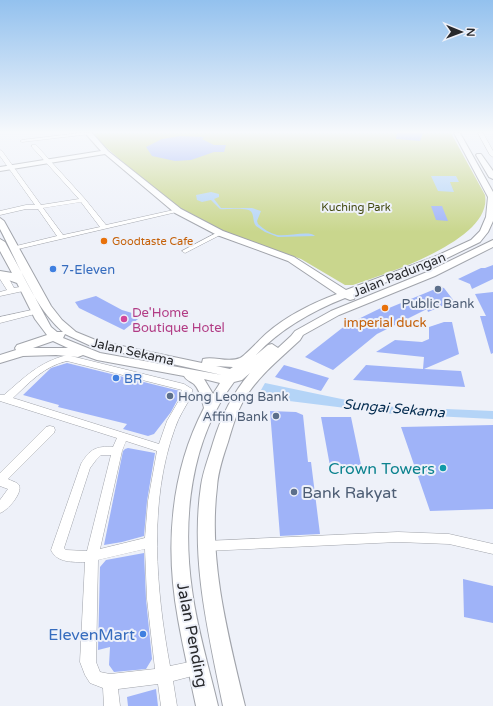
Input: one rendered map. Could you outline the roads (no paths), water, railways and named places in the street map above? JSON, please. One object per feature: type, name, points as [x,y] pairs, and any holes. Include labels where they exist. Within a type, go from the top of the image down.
[{"type":"main road","points":[[0,170],[10,166]]},
{"type":"main road","points":[[123,166],[178,211],[220,233],[291,259],[346,295],[353,297],[367,293],[385,293]]},
{"type":"main road","points":[[475,166],[492,198],[493,208],[488,223],[481,236]]},
{"type":"main road","name":"Jalan Sekama","points":[[2,216],[16,250],[46,307],[58,322],[70,332],[95,344],[177,366],[236,379]]},
{"type":"main road","name":"Jalan Padungan","points":[[236,379],[245,360],[290,321],[318,306],[422,268],[493,229]]},
{"type":"main road","name":"Jalan Sekama","points":[[0,242],[38,315],[47,329],[57,338],[74,347],[97,356],[177,366]]},
{"type":"main road","name":"Jalan Padungan","points":[[236,379],[286,336],[299,333],[335,313],[431,274],[490,246]]},
{"type":"main road","points":[[14,270],[20,267],[16,258],[16,250]]},
{"type":"main road","points":[[0,267],[5,263],[4,252]]},
{"type":"main road","points":[[0,274],[7,275],[22,284]]},
{"type":"main road","points":[[20,350],[39,338],[42,333],[38,315]]},
{"type":"main road","points":[[0,359],[70,332]]},
{"type":"main road","points":[[0,354],[20,350],[56,351],[97,356]]},
{"type":"main road","points":[[177,366],[245,360]]},
{"type":"main road","points":[[177,366],[200,382],[207,394],[211,408]]},
{"type":"main road","name":"Jalan Pending","points":[[234,706],[212,604],[206,546],[208,493],[212,469],[225,428],[238,399],[236,379]]},
{"type":"main road","name":"Jalan Pending","points":[[207,706],[185,608],[180,567],[181,517],[188,466],[199,434],[211,408],[236,379]]},
{"type":"street","points":[[10,166],[61,237]]},
{"type":"street","points":[[51,166],[83,200],[104,227]]},
{"type":"street","points":[[2,216],[26,207],[39,207],[83,200]]},
{"type":"street","points":[[16,250],[61,237],[178,211]]},
{"type":"street","points":[[185,251],[220,233]]},
{"type":"street","points":[[11,291],[5,279],[0,274],[14,270]]},
{"type":"street","points":[[0,294],[11,291],[22,284]]},
{"type":"street","points":[[0,320],[38,315]]},
{"type":"street","points":[[3,399],[45,365],[67,358],[182,386],[187,389],[187,395],[169,428],[163,449],[155,495],[151,542],[156,623],[169,706]]},
{"type":"street","points":[[3,399],[163,449]]},
{"type":"street","points":[[0,508],[13,494],[14,487],[0,481],[50,430]]},
{"type":"street","points":[[123,436],[92,556],[88,662],[90,670],[95,678],[110,682],[165,675],[198,668]]},
{"type":"street","points":[[118,451],[100,450],[92,455],[80,482],[57,550],[59,555],[65,557],[92,556],[151,542]]},
{"type":"street","points":[[206,546],[398,537],[449,539],[493,549]]},
{"type":"street","points":[[110,682],[112,706]]},
{"type":"water","points":[[431,176],[456,176],[459,182],[450,182],[454,192],[438,191]]},
{"type":"water","points":[[211,192],[219,194],[219,197],[214,199],[221,208],[252,208],[261,211],[257,221],[258,224],[272,233],[277,235],[312,234],[315,236],[278,237],[265,232],[256,226],[250,211],[242,209],[220,209],[211,200],[202,202],[197,200],[196,195]]},
{"type":"water","name":"Sungai Sekama","points":[[265,383],[375,406],[493,411],[493,419],[394,414],[257,397]]},
{"type":"place","name":"Goodtaste Cafe","points":[[104,241]]},
{"type":"place","name":"7-Eleven","points":[[53,269]]},
{"type":"place","name":"Public Bank","points":[[438,289]]},
{"type":"place","name":"imperial duck","points":[[385,308]]},
{"type":"place","name":"De'Home Boutique Hotel","points":[[124,319]]},
{"type":"place","name":"BR","points":[[116,378]]},
{"type":"place","name":"Hong Leong Bank","points":[[170,396]]},
{"type":"place","name":"Affin Bank","points":[[276,416]]},
{"type":"place","name":"Crown Towers","points":[[443,468]]},
{"type":"place","name":"Bank Rakyat","points":[[294,492]]},
{"type":"place","name":"ElevenMart","points":[[143,634]]},
{"type":"park label","name":"Kuching Park","points":[[356,207]]}]
